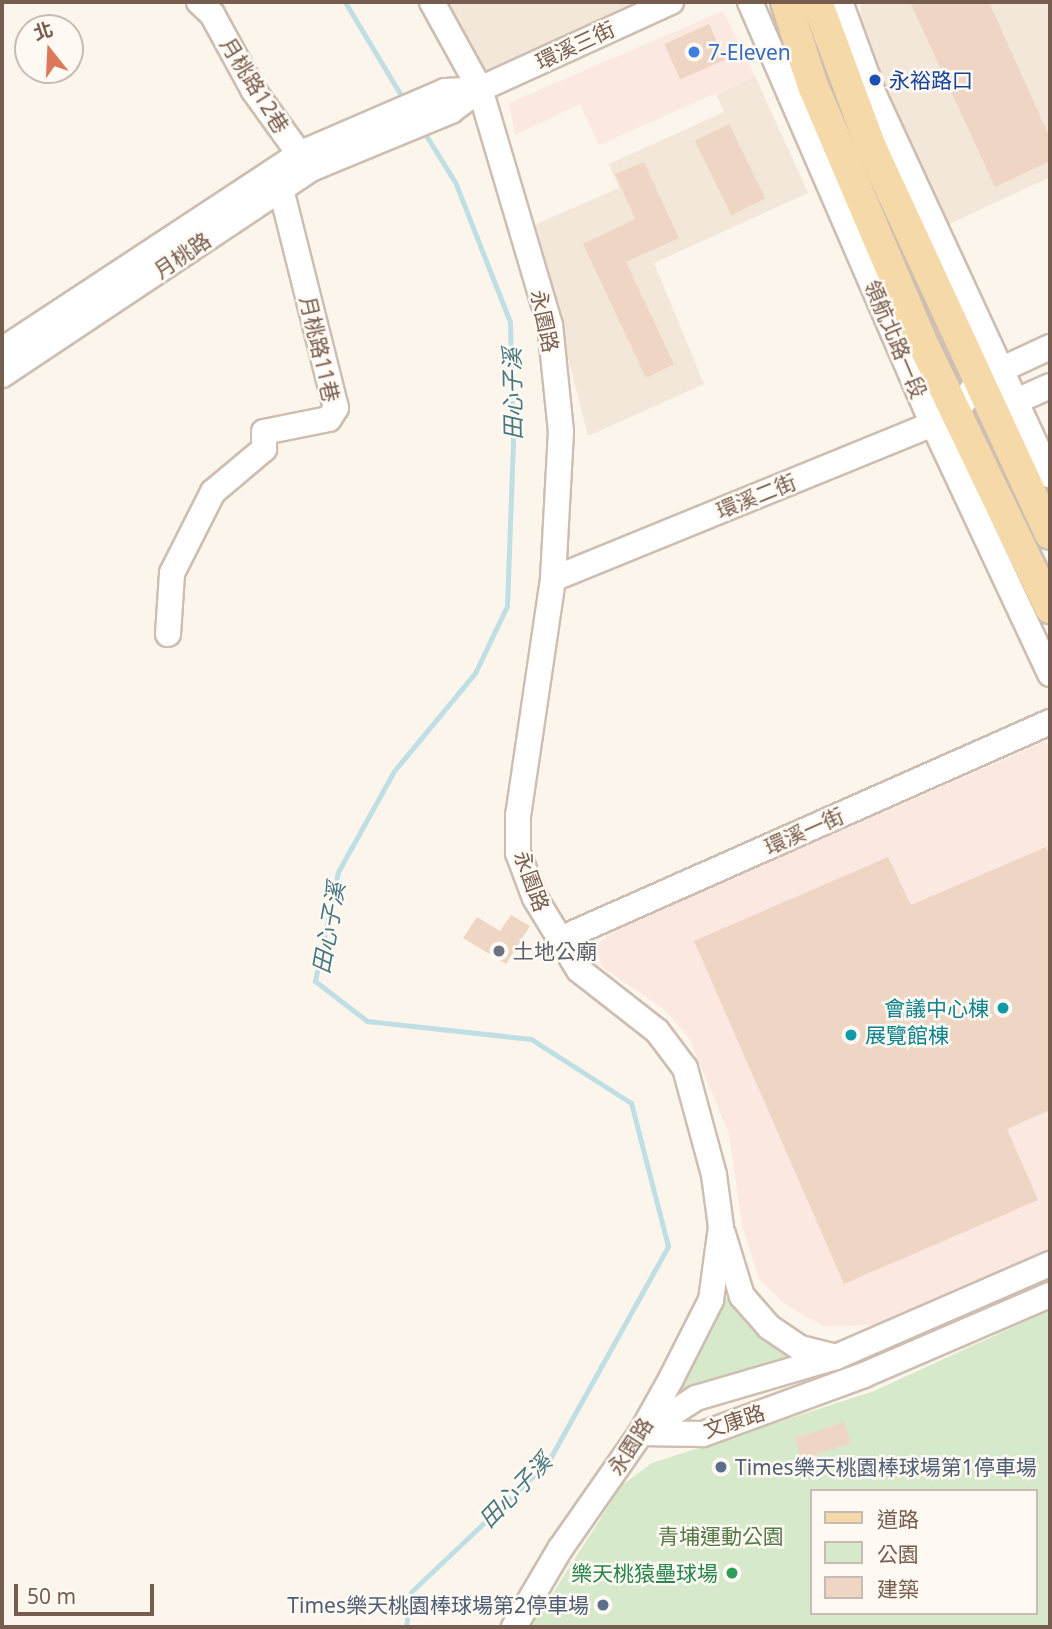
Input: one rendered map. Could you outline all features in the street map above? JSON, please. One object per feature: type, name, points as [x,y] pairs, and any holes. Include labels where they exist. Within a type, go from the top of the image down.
[{"type":"main road","name":"領航北路一段","points":[[786,2],[813,86],[924,346],[945,417],[1050,608]]},
{"type":"main road","points":[[817,2],[871,148],[1005,407],[1050,534]]},
{"type":"street","name":"月桃路12巷","points":[[199,2],[212,15],[254,91],[305,162]]},
{"type":"street","name":"永園路","points":[[432,2],[480,89],[550,325],[561,431],[553,579],[518,815],[518,853],[535,898],[558,940],[579,970],[657,1031],[685,1068],[714,1175],[721,1227],[711,1300],[641,1433],[560,1549],[514,1627]]},
{"type":"street","name":"環溪三街","points":[[480,89],[671,2]]},
{"type":"street","name":"領航北路一段","points":[[750,2],[945,417],[1050,674]]},
{"type":"street","points":[[840,2],[875,97],[990,375]]},
{"type":"street","name":"月桃路","points":[[9,357],[305,162],[366,134],[480,89]]},
{"type":"street","name":"月桃路","points":[[9,357],[281,189],[305,162]]},
{"type":"street","name":"月桃路11巷","points":[[168,634],[172,573],[213,492],[264,449],[264,432],[329,419],[336,408],[281,189]]},
{"type":"street","points":[[945,417],[990,375],[1050,347]]},
{"type":"street","points":[[945,417],[1005,407],[1050,386]]},
{"type":"street","points":[[1005,407],[1050,475]]},
{"type":"street","name":"環溪二街","points":[[553,579],[945,417]]},
{"type":"street","name":"環溪一街","points":[[558,940],[1050,722]]},
{"type":"street","points":[[721,1227],[742,1296],[769,1327],[800,1348],[835,1357],[864,1375]]},
{"type":"street","name":"文康路","points":[[641,1433],[696,1398],[835,1357],[1050,1264]]},
{"type":"street","name":"文康路","points":[[641,1433],[704,1434],[864,1375],[1050,1295]]},
{"type":"shaded area","points":[[448,2],[636,2],[481,74]]},
{"type":"shaded area","points":[[861,2],[1050,2],[1050,177],[943,227],[860,32]]},
{"type":"shaded area","points":[[723,11],[755,76],[599,145],[580,104],[515,135],[509,103]]},
{"type":"shaded area","points":[[755,76],[808,193],[654,263],[704,384],[588,436],[534,225],[619,188],[609,164],[724,112],[716,94]]},
{"type":"shaded area","points":[[1044,742],[1050,745],[1050,1251],[879,1325],[823,1326],[786,1305],[759,1279],[742,1226],[729,1134],[689,1038],[664,1009],[602,967],[596,946],[613,931]]},
{"type":"green space","points":[[730,1298],[795,1356],[696,1397],[683,1388],[683,1375],[719,1300]]},
{"type":"green space","name":"青埔運動公園","points":[[1050,1310],[1050,1627],[531,1627],[622,1485],[652,1463],[874,1391]]},
{"type":"building","points":[[910,2],[989,2],[1050,138],[1050,161],[995,187]]},
{"type":"building","name":"7-Eleven","points":[[709,24],[725,60],[680,80],[664,44]]},
{"type":"building","points":[[729,124],[765,199],[731,215],[695,141]]},
{"type":"building","points":[[644,162],[679,238],[626,262],[674,364],[646,378],[583,244],[635,219],[615,174]]},
{"type":"building","name":"展覽館棟","points":[[1046,847],[1050,857],[1050,1110],[1007,1129],[1038,1200],[844,1284],[694,941],[888,857],[911,905]]},
{"type":"building","name":"土地公廟","points":[[511,915],[530,926],[506,964],[463,938],[477,917],[500,931]]},
{"type":"building","points":[[844,1422],[851,1443],[801,1459],[795,1438]]},
{"type":"waterway","name":"田心子溪","points":[[345,2],[404,100]]},
{"type":"waterway","name":"田心子溪","points":[[406,1627],[411,1592],[548,1462],[668,1246],[631,1103],[531,1039],[367,1021],[315,981],[338,872],[394,771],[475,673],[507,606],[513,446],[510,322],[455,182],[422,129]]},
{"type":"place","name":"7-Eleven","points":[[694,52]]},
{"type":"place","name":"永裕路口","points":[[875,80]]},
{"type":"place","name":"土地公廟","points":[[499,951]]},
{"type":"place","name":"會議中心棟","points":[[1003,1008]]},
{"type":"place","name":"展覽館棟","points":[[851,1035]]},
{"type":"place","name":"Times樂天桃園棒球場第1停車場","points":[[721,1467]]},
{"type":"place","name":"樂天桃猿壘球場","points":[[732,1573]]},
{"type":"place","name":"Times樂天桃園棒球場第2停車場","points":[[603,1605]]}]
